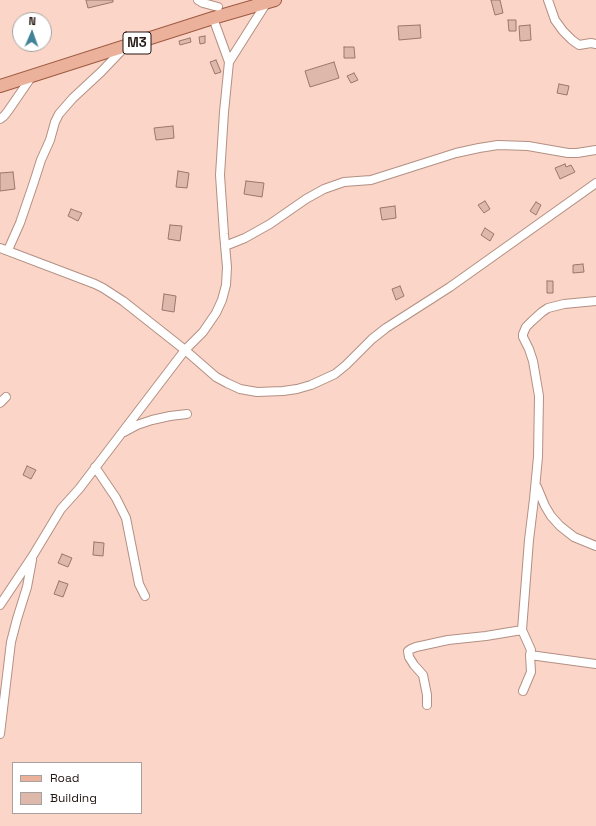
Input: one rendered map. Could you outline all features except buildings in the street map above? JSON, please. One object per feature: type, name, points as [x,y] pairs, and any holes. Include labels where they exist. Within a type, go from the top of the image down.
[{"type":"main road","name":"M3","points":[[0,86],[126,46],[217,10],[271,1]]},
{"type":"street","points":[[0,604],[32,557],[61,509],[79,488],[185,350],[203,332],[216,313],[222,300],[226,285],[227,267],[220,176],[229,62],[217,10],[198,0]]},
{"type":"street","points":[[548,0],[555,20],[572,40],[579,45],[591,43],[596,44]]},
{"type":"street","points":[[229,62],[271,1]]},
{"type":"street","points":[[126,46],[73,98],[59,114],[41,160],[20,223],[3,250],[103,288],[123,301],[216,376],[240,389],[257,392],[297,389],[311,385],[335,374],[372,339],[386,328],[450,287],[596,183]]},
{"type":"street","points":[[0,119],[8,112],[32,76]]},
{"type":"street","points":[[225,246],[246,238],[324,189],[344,182],[371,180],[456,153],[498,145],[528,146],[568,153],[596,150]]},
{"type":"street","points":[[524,691],[531,672],[531,650],[522,630],[528,548],[538,457],[538,396],[533,361],[523,334],[526,327],[548,308],[564,304],[596,301]]},
{"type":"street","points":[[120,435],[137,425],[170,416],[187,414]]},
{"type":"street","points":[[95,467],[116,498],[126,518],[139,584],[145,596]]},
{"type":"street","points":[[536,485],[545,506],[560,526],[574,537],[596,546]]},
{"type":"street","points":[[0,734],[11,642],[27,587],[32,557]]},
{"type":"street","points":[[427,704],[427,695],[423,675],[409,657],[408,651],[416,647],[448,640],[522,630]]},
{"type":"street","points":[[530,656],[596,664]]}]
